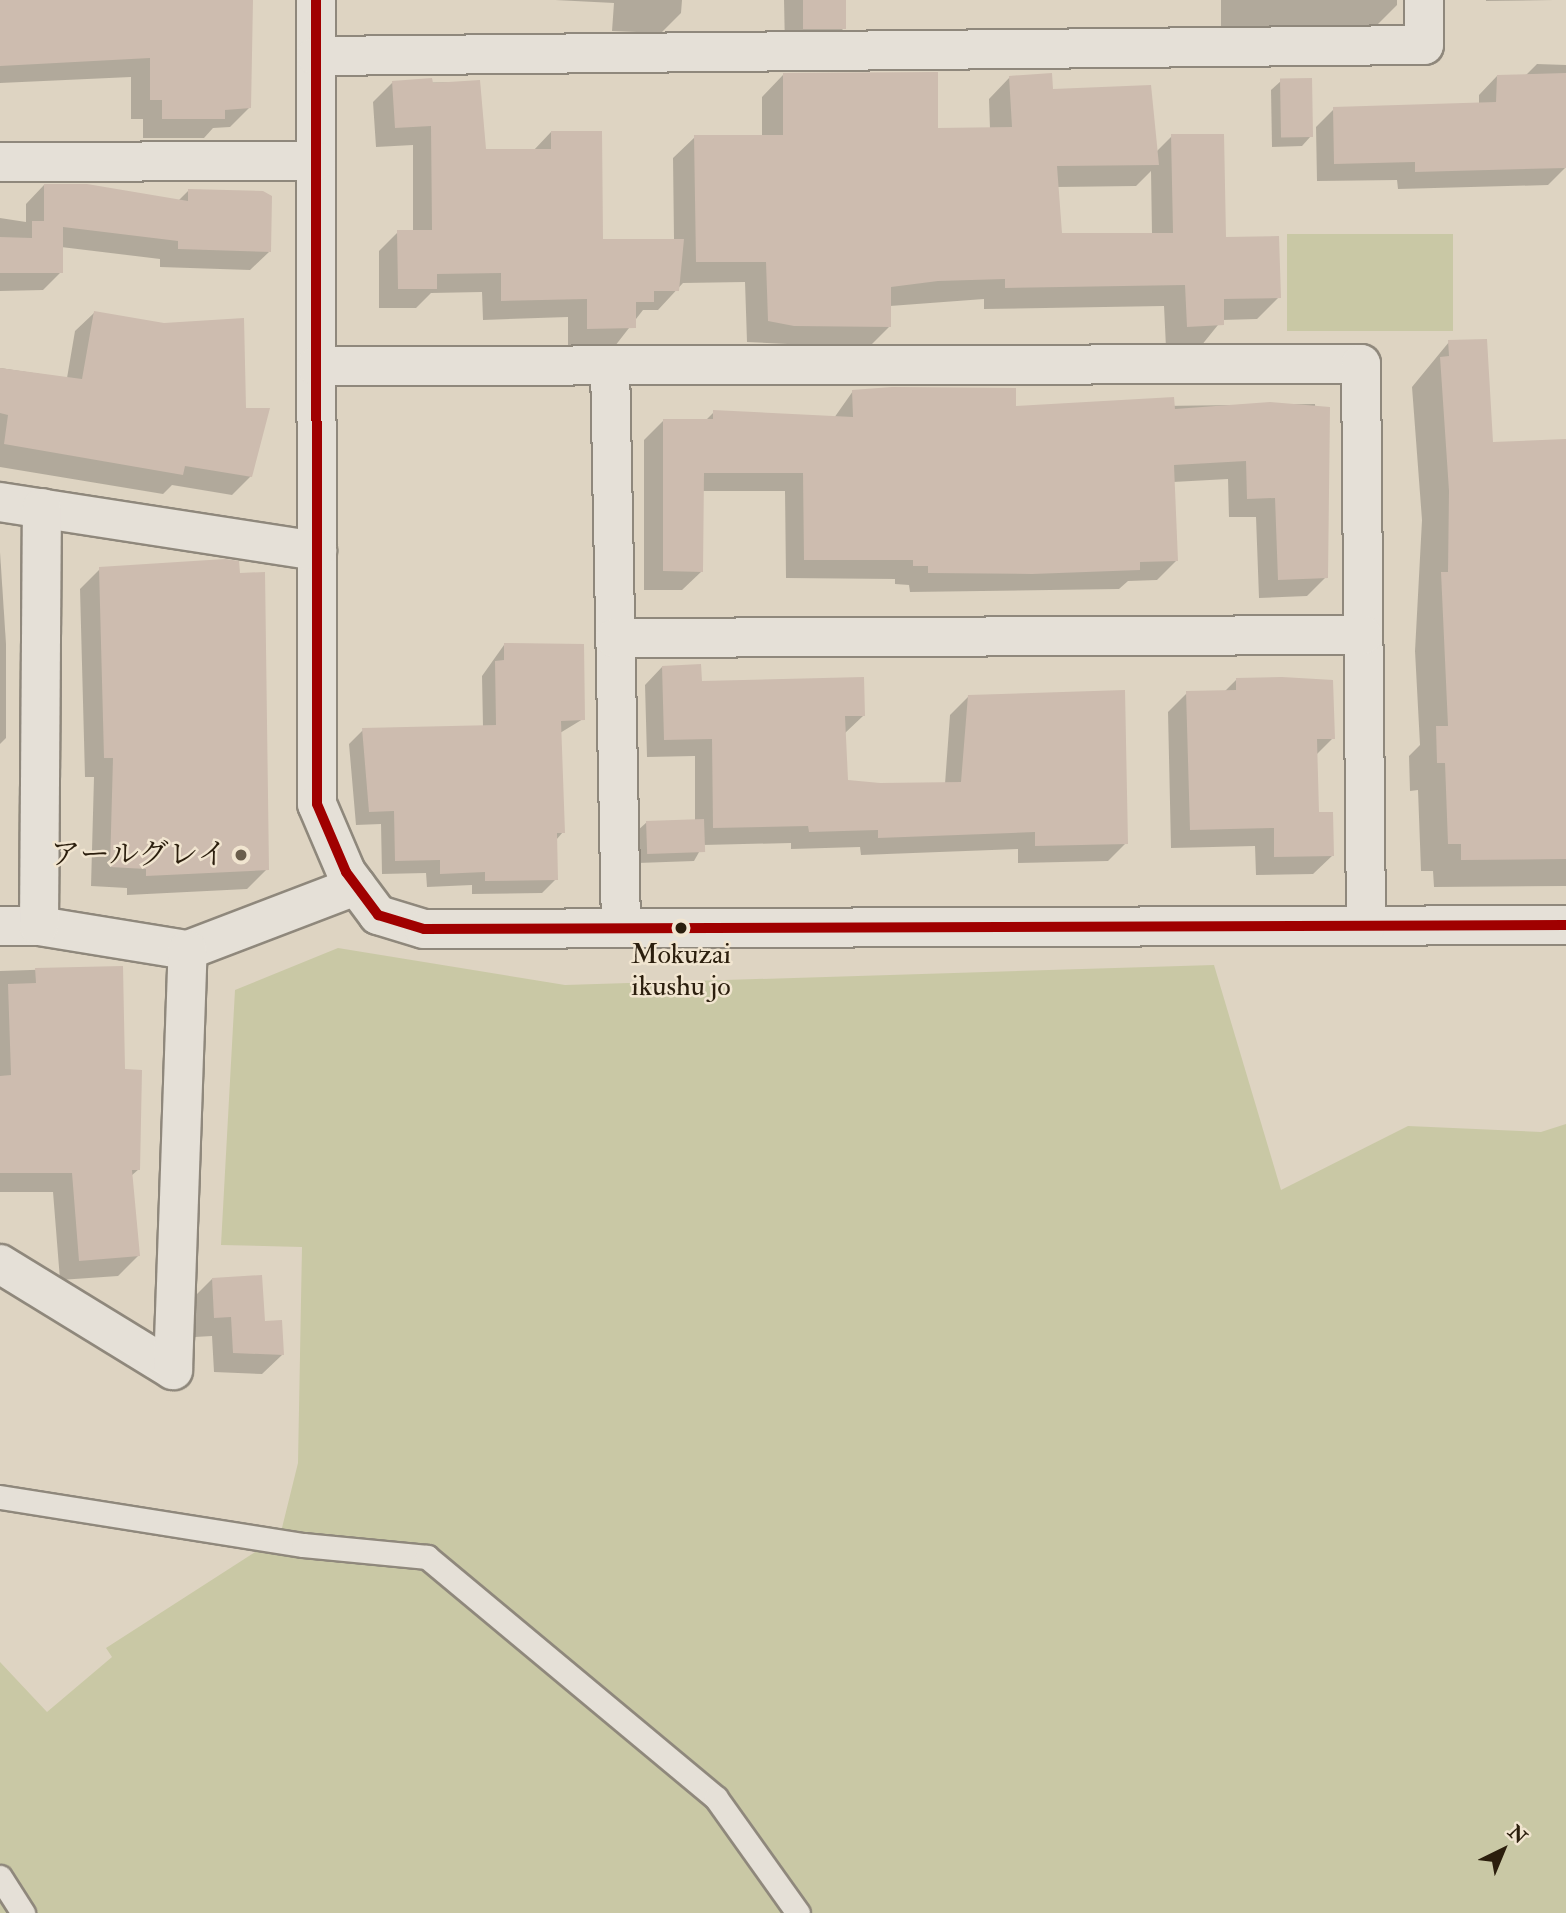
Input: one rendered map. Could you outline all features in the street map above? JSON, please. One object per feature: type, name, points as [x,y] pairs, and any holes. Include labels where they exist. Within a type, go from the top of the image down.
[{"type":"street","points":[[316,0],[317,804],[356,886],[378,915],[424,929],[1566,925]]},
{"type":"street","points":[[316,56],[1424,45],[1424,0]]},
{"type":"street","points":[[0,162],[316,160]]},
{"type":"street","points":[[316,366],[1361,364],[1366,925]]},
{"type":"street","points":[[610,365],[621,928]]},
{"type":"street","points":[[0,502],[317,551]]},
{"type":"street","points":[[38,926],[43,508]]},
{"type":"street","points":[[615,638],[1363,635]]},
{"type":"street","points":[[0,926],[38,926],[188,950],[356,886]]},
{"type":"street","points":[[0,1264],[173,1370],[188,950]]},
{"type":"lane","points":[[0,1496],[303,1545],[427,1557],[716,1798],[798,1913]]},
{"type":"lane","points":[[0,1877],[23,1913]]},
{"type":"green space","points":[[1287,234],[1453,234],[1453,331],[1287,331]]},
{"type":"green space","points":[[338,948],[565,985],[1214,965],[1281,1190],[1408,1126],[1541,1132],[1566,1124],[1566,1913],[0,1913],[0,1662],[47,1712],[112,1657],[106,1648],[280,1536],[298,1463],[302,1247],[221,1245],[235,990]]},
{"type":"building","points":[[0,0],[253,0],[251,108],[225,110],[225,119],[162,119],[162,100],[150,100],[150,58],[0,66]]},
{"type":"building","points":[[803,0],[846,0],[846,29],[803,29]]},
{"type":"building","points":[[938,72],[938,128],[1012,127],[1009,76],[1052,73],[1053,89],[1151,85],[1159,165],[1057,166],[1062,233],[1173,233],[1171,134],[1224,134],[1226,237],[1279,236],[1281,298],[1224,299],[1224,325],[1187,327],[1185,285],[1005,288],[1005,279],[938,281],[891,287],[891,327],[794,326],[768,321],[766,262],[696,262],[694,135],[783,135],[783,73]]},
{"type":"building","points":[[1566,73],[1566,168],[1415,172],[1415,162],[1334,164],[1333,107],[1496,102],[1497,75]]},
{"type":"building","points":[[432,78],[433,83],[480,80],[486,149],[551,149],[551,131],[602,131],[603,239],[684,239],[679,291],[654,291],[654,302],[636,302],[636,328],[587,329],[587,299],[501,301],[501,273],[437,274],[437,289],[398,289],[397,230],[432,230],[431,126],[395,128],[392,81]]},
{"type":"building","points":[[1312,78],[1313,137],[1281,138],[1280,79]]},
{"type":"building","points":[[44,184],[87,184],[188,201],[188,189],[263,191],[272,196],[271,252],[178,249],[178,241],[63,227],[63,273],[0,273],[0,237],[32,238],[32,221],[44,221]]},
{"type":"building","points":[[94,311],[164,323],[244,318],[246,408],[270,408],[252,477],[185,466],[183,475],[4,444],[8,415],[0,413],[0,368],[82,379]]},
{"type":"building","points":[[1487,339],[1493,442],[1566,439],[1566,859],[1461,860],[1461,844],[1448,844],[1445,763],[1437,763],[1436,726],[1448,726],[1441,572],[1448,572],[1449,491],[1440,357],[1449,356],[1448,340]]},
{"type":"building","points":[[892,387],[1016,388],[1016,406],[1174,397],[1175,409],[1270,402],[1330,407],[1328,578],[1278,580],[1275,498],[1247,499],[1246,461],[1174,465],[1178,561],[1140,562],[1140,570],[1032,574],[928,573],[928,566],[913,566],[913,560],[804,560],[803,473],[704,473],[703,572],[663,571],[663,419],[713,419],[713,410],[853,417],[852,390]]},
{"type":"building","points":[[225,559],[239,561],[240,573],[265,572],[269,870],[146,876],[146,869],[110,867],[113,758],[104,758],[99,567]]},
{"type":"building","points":[[504,643],[584,644],[585,720],[561,721],[565,833],[557,833],[558,880],[485,881],[485,872],[440,874],[440,860],[395,861],[394,811],[369,812],[362,728],[496,725],[495,661],[504,660]]},
{"type":"building","points":[[701,664],[702,681],[864,677],[865,716],[845,716],[848,780],[880,783],[961,782],[968,695],[1125,690],[1128,844],[1035,846],[1035,832],[878,838],[878,830],[809,832],[808,826],[713,828],[712,739],[664,740],[662,666]]},
{"type":"building","points":[[1236,678],[1333,680],[1335,739],[1317,739],[1319,812],[1333,812],[1334,856],[1274,857],[1274,828],[1190,830],[1186,691],[1236,690]]},
{"type":"building","points":[[704,819],[705,852],[647,854],[646,821]]},
{"type":"building","points":[[123,966],[125,1069],[142,1070],[140,1170],[132,1170],[140,1256],[79,1261],[72,1173],[0,1173],[0,1076],[11,1075],[8,984],[36,983],[35,968]]},
{"type":"building","points":[[262,1275],[265,1321],[282,1320],[284,1355],[233,1353],[231,1317],[214,1318],[212,1278]]},
{"type":"transit line","points":[[316,0],[317,804],[346,872],[378,915],[424,929],[1566,925]]},
{"type":"place","name":"アールグレイ","points":[[241,855]]},
{"type":"place","name":"Mokuzai ikushu jo","points":[[681,928]]}]
